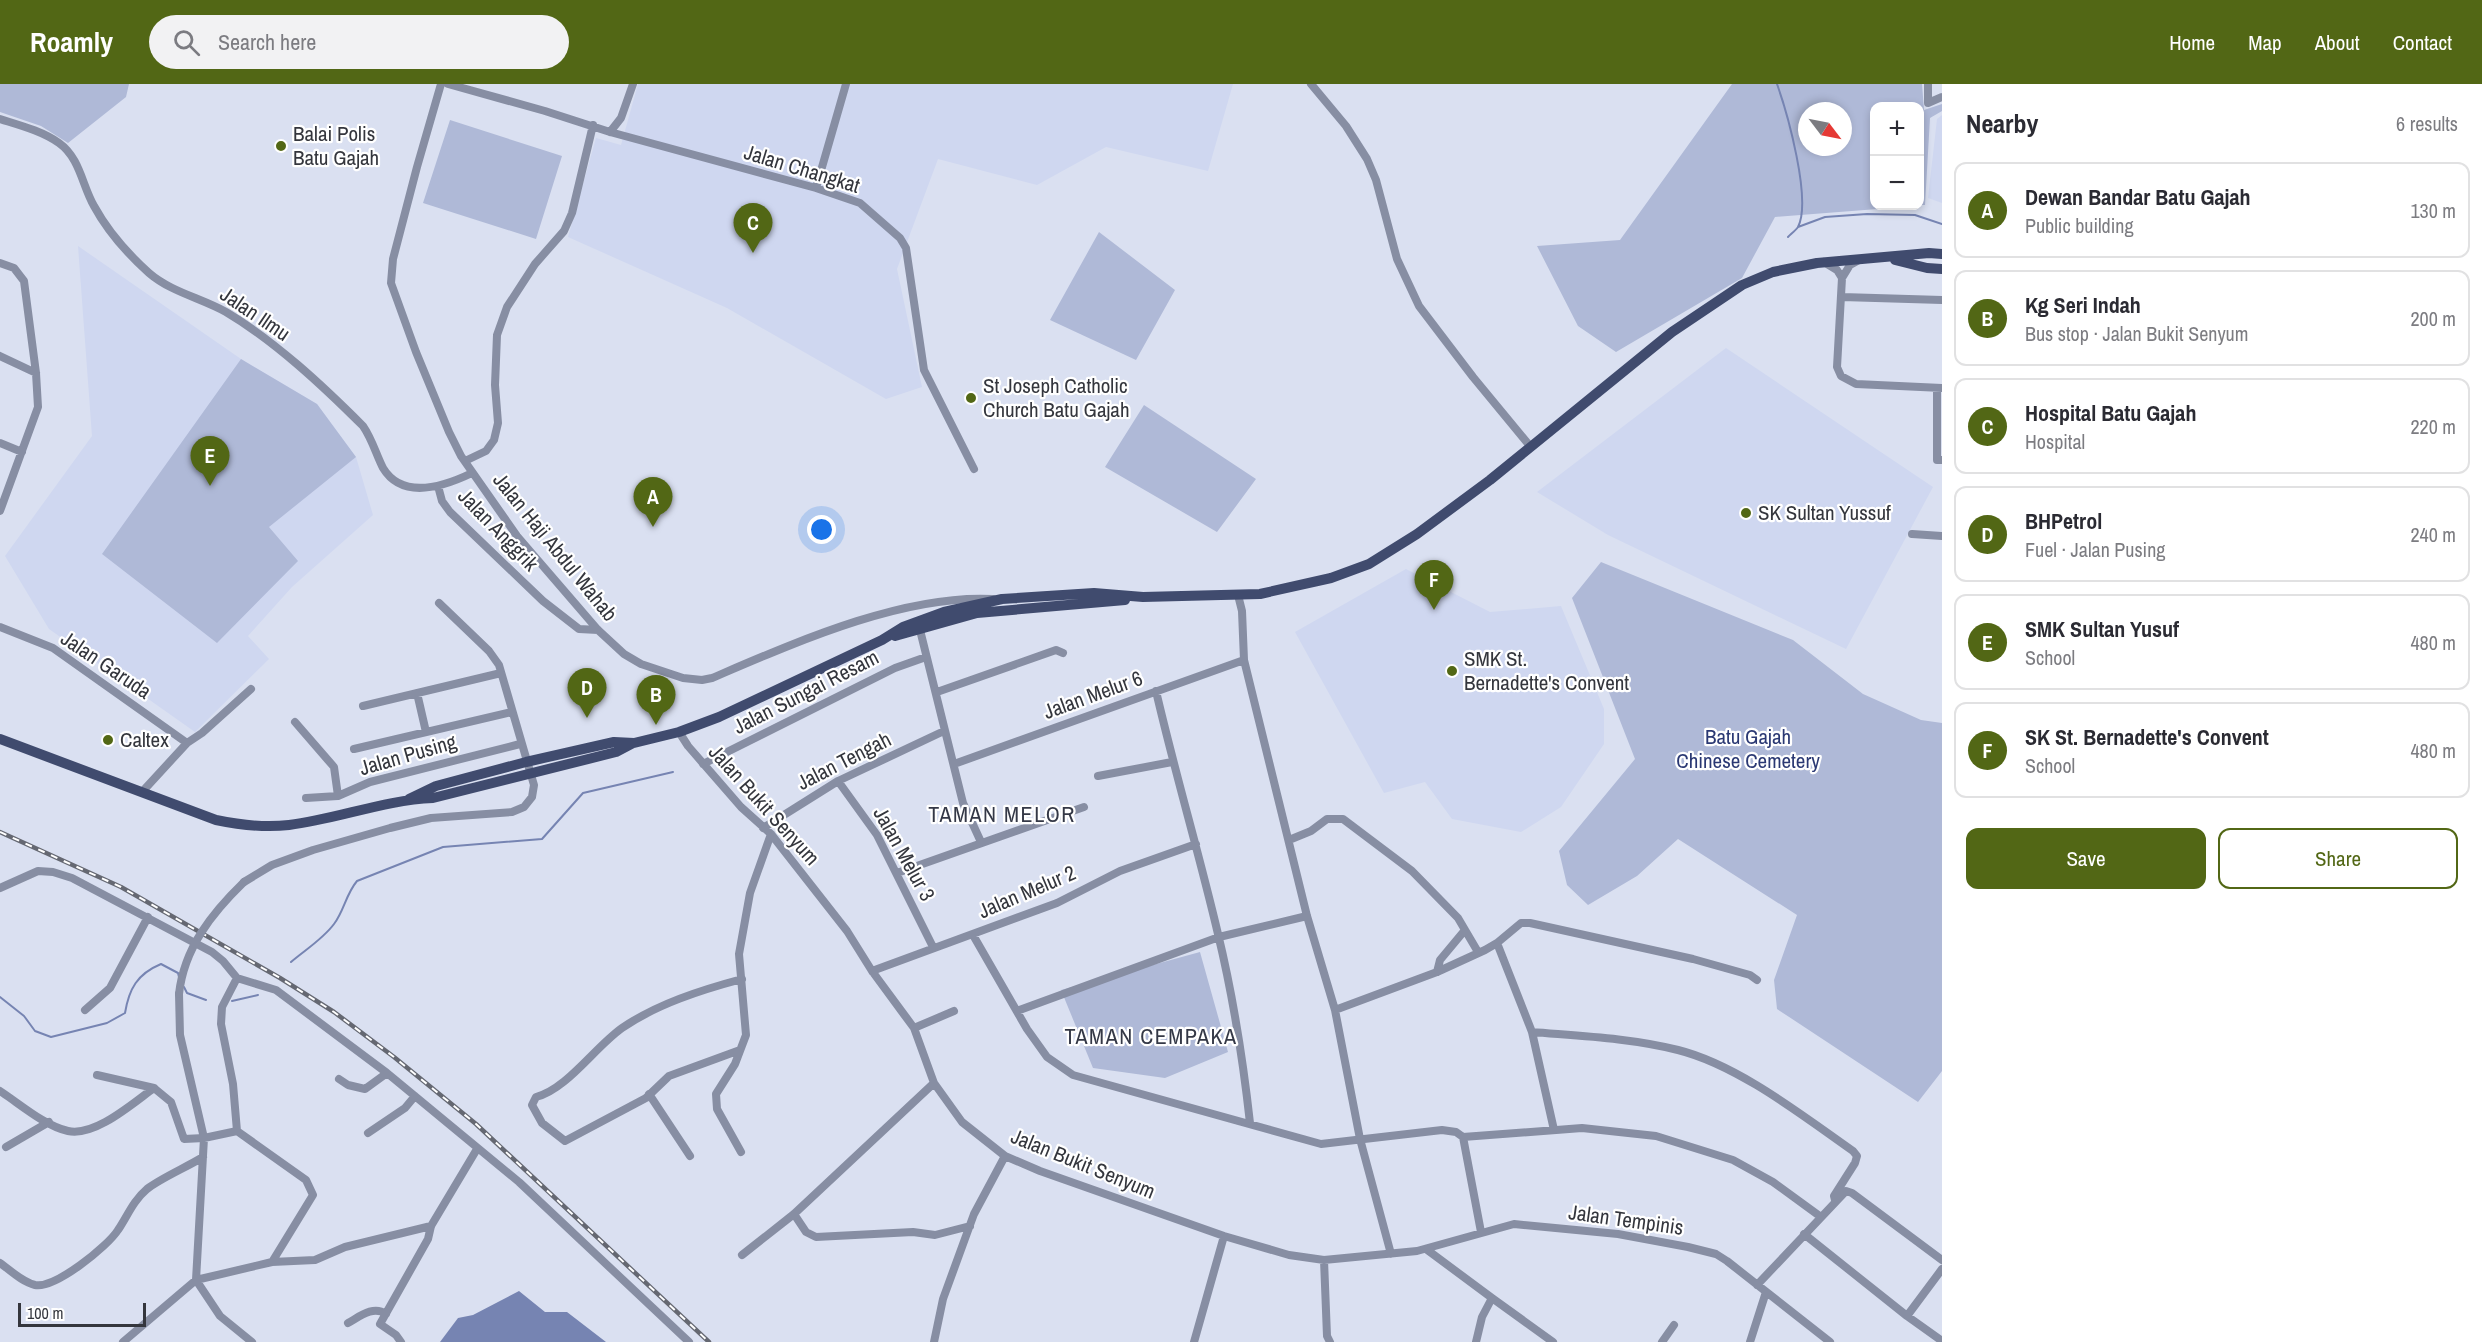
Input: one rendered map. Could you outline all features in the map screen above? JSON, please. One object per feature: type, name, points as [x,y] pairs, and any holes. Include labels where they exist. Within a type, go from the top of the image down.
[{"type":"main road","points":[[0,738],[216,820],[240,825],[287,825],[409,799],[433,798],[616,752],[634,743],[680,732],[882,640],[903,627],[965,606],[1002,599],[1094,593],[1143,597],[1260,594],[1330,578],[1369,564],[1417,534],[1490,480],[1672,332],[1742,285],[1773,272],[1824,262],[1929,253],[1942,255]]},
{"type":"main road","points":[[1888,258],[1927,268],[1942,269]]},
{"type":"main road","points":[[882,640],[977,613],[1036,606],[1111,602],[1143,597]]},
{"type":"main road","points":[[965,606],[977,613]]},
{"type":"main road","points":[[409,799],[436,786],[526,762],[614,742],[634,743]]},
{"type":"street","name":"Jalan Haji Abdul Wahab","points":[[441,84],[417,167],[396,251],[391,283],[449,432],[472,473],[517,536],[598,630],[624,654],[641,664],[683,678],[702,680],[712,678],[795,642],[896,610],[945,600],[1002,599]]},
{"type":"street","name":"Jalan Changkat","points":[[448,84],[593,125],[610,132],[816,188],[860,204],[900,238],[906,248],[924,370],[974,469]]},
{"type":"street","points":[[610,132],[621,118],[633,84]]},
{"type":"street","points":[[816,188],[846,84]]},
{"type":"street","points":[[1311,84],[1346,126],[1367,159],[1376,180],[1397,259],[1419,306],[1530,446]]},
{"type":"street","points":[[1929,84],[1928,103],[1942,97]]},
{"type":"street","name":"Jalan Ilmu","points":[[0,119],[48,136],[71,154],[94,206],[142,266],[162,283],[234,318],[299,367],[363,426],[384,469],[397,483],[405,487],[438,486],[472,473]]},
{"type":"street","points":[[465,461],[486,451],[494,440],[498,423],[495,385],[497,335],[507,307],[535,264],[564,231],[572,213],[593,125]]},
{"type":"street","points":[[1859,260],[1850,265],[1842,278],[1837,367],[1841,376],[1856,384],[1940,388],[1937,460],[1942,460]]},
{"type":"street","points":[[1824,262],[1837,270],[1842,278]]},
{"type":"street","points":[[0,263],[14,268],[24,280],[38,407],[0,512]]},
{"type":"street","points":[[1842,297],[1942,300]]},
{"type":"street","points":[[0,356],[36,373]]},
{"type":"street","points":[[0,442],[22,452]]},
{"type":"street","name":"Jalan Anggrik","points":[[438,486],[442,501],[450,512],[543,601],[579,629],[598,630]]},
{"type":"street","points":[[1912,534],[1942,536]]},
{"type":"street","points":[[1238,595],[1242,611],[1244,655],[1307,916],[1335,1010],[1360,1138],[1390,1254]]},
{"type":"street","points":[[945,600],[965,606]]},
{"type":"street","points":[[252,1342],[220,1316],[196,1280],[204,1138],[180,1035],[179,994],[187,960],[199,935],[217,909],[244,882],[272,865],[313,850],[431,818],[512,812],[524,807],[532,797],[534,785],[520,744],[499,666],[489,651],[439,603]]},
{"type":"street","name":"Jalan Garuda","points":[[0,627],[53,648],[187,743]]},
{"type":"street","points":[[920,630],[963,803],[981,842]]},
{"type":"street","points":[[937,692],[1056,650],[1063,653]]},
{"type":"street","name":"Jalan Melur 6","points":[[954,764],[1156,691],[1244,655]]},
{"type":"street","name":"Jalan Sungai Resam","points":[[704,764],[895,668],[926,657]]},
{"type":"street","points":[[363,706],[501,673]]},
{"type":"street","points":[[142,792],[187,743],[202,733],[251,689]]},
{"type":"street","points":[[1156,691],[1172,762],[1196,844],[1219,937],[1244,1066],[1250,1123]]},
{"type":"street","points":[[417,693],[426,732]]},
{"type":"street","points":[[354,748],[512,712]]},
{"type":"street","points":[[296,722],[334,767],[338,796]]},
{"type":"street","name":"Jalan Tengah","points":[[763,828],[838,781],[944,731]]},
{"type":"street","name":"Jalan Bukit Senyum","points":[[680,732],[688,746],[741,807],[771,834],[847,931],[872,971],[914,1028],[934,1083],[962,1122],[1005,1156],[1040,1171],[1224,1236],[1289,1255],[1324,1260],[1390,1254]]},
{"type":"street","name":"Jalan Pusing","points":[[306,798],[338,796],[370,782],[520,744]]},
{"type":"street","points":[[1098,776],[1172,762]]},
{"type":"street","name":"Jalan Melur 3","points":[[838,781],[877,836],[933,947]]},
{"type":"street","points":[[897,873],[1084,807]]},
{"type":"street","points":[[1289,840],[1311,831],[1327,819],[1342,819],[1412,871],[1458,918],[1478,952]]},
{"type":"street","points":[[741,1152],[717,1109],[716,1094],[735,1064],[746,1035],[739,954],[750,893],[771,834]]},
{"type":"street","name":"Jalan Melur 2","points":[[872,971],[1057,903],[1120,870],[1196,844]]},
{"type":"street","points":[[0,888],[38,871],[53,872],[72,878],[212,952],[237,978],[276,990],[387,1073],[519,1182],[689,1342]]},
{"type":"street","points":[[1017,1011],[1219,937],[1307,916]]},
{"type":"street","points":[[85,1010],[110,988],[148,917]]},
{"type":"street","points":[[1335,1010],[1437,972],[1485,950],[1521,923],[1526,922],[1693,959],[1750,975],[1757,980]]},
{"type":"street","points":[[1437,972],[1440,960],[1465,930]]},
{"type":"street","points":[[973,935],[1047,1057],[1073,1075],[1321,1144],[1442,1130],[1456,1132],[1463,1137],[1582,1128],[1656,1136],[1733,1160],[1773,1182],[1821,1216]]},
{"type":"street","points":[[1497,942],[1532,1032],[1554,1130]]},
{"type":"street","points":[[237,978],[222,1007],[221,1024],[233,1084],[237,1131]]},
{"type":"street","points":[[740,1050],[669,1076],[650,1094],[565,1141],[542,1123],[532,1105],[536,1097],[549,1094],[560,1086],[621,1029],[641,1017],[707,988],[742,979]]},
{"type":"street","points":[[914,1028],[954,1011]]},
{"type":"street","points":[[1532,1032],[1590,1036],[1679,1050],[1728,1070],[1793,1109],[1853,1151],[1857,1156],[1855,1163],[1834,1196],[1835,1200]]},
{"type":"street","points":[[339,1079],[348,1085],[365,1089],[387,1073]]},
{"type":"street","points":[[98,1075],[154,1088],[163,1093],[171,1102],[184,1139],[204,1138],[237,1131],[306,1180],[313,1195],[272,1262]]},
{"type":"street","points":[[742,1255],[794,1214],[934,1083]]},
{"type":"street","points":[[0,1091],[66,1131],[87,1131],[117,1114],[154,1088]]},
{"type":"street","points":[[650,1094],[690,1156]]},
{"type":"street","points":[[368,1133],[405,1108],[415,1096]]},
{"type":"street","points":[[6,1147],[50,1122]]},
{"type":"street","points":[[1463,1137],[1481,1232]]},
{"type":"street","points":[[401,1342],[396,1335],[380,1324],[428,1239],[431,1226],[477,1149]]},
{"type":"street","points":[[934,1342],[943,1299],[970,1226],[1005,1156]]},
{"type":"street","points":[[0,1263],[25,1281],[36,1285],[47,1284],[60,1278],[107,1244],[118,1231],[131,1206],[148,1188],[203,1157]]},
{"type":"street","points":[[1757,1285],[1843,1192],[1852,1193],[1942,1260]]},
{"type":"street","points":[[794,1214],[806,1232],[816,1237],[913,1232],[935,1235],[970,1226]]},
{"type":"street","name":"Jalan Tempinis","points":[[1390,1254],[1426,1249],[1514,1224],[1618,1233],[1676,1244],[1716,1254],[1830,1342]]},
{"type":"street","points":[[123,1342],[196,1280],[272,1262],[315,1260],[345,1247],[431,1226]]},
{"type":"street","points":[[1804,1234],[1942,1341]]},
{"type":"street","points":[[1194,1342],[1224,1236]]},
{"type":"street","points":[[1426,1249],[1553,1342]]},
{"type":"street","points":[[1324,1260],[1327,1336],[1330,1342]]},
{"type":"street","points":[[1907,1316],[1942,1269]]},
{"type":"street","points":[[1750,1342],[1766,1292]]},
{"type":"street","points":[[1476,1342],[1482,1317],[1492,1298]]},
{"type":"street","points":[[348,1323],[373,1311],[386,1314]]},
{"type":"street","points":[[1662,1342],[1674,1325]]},
{"type":"shaded area","points":[[638,84],[1233,84],[1208,171],[1106,147],[1037,185],[938,159],[897,269],[922,387],[886,399],[727,308],[568,237],[596,138],[621,145]]},
{"type":"shaded area","points":[[1942,115],[1942,203],[1928,198],[1937,119]]},
{"type":"shaded area","points":[[78,246],[241,359],[317,404],[356,457],[373,515],[292,587],[248,636],[269,659],[195,732],[49,629],[5,556],[92,436]]},
{"type":"shaded area","name":"SK Sultan Yussuf","points":[[1726,348],[1933,487],[1846,649],[1608,535],[1537,492]]},
{"type":"shaded area","name":"SMK St. Bernadette's Convent","points":[[1406,569],[1490,612],[1561,606],[1604,709],[1604,744],[1561,807],[1521,832],[1452,819],[1425,782],[1384,793],[1295,632]]},
{"type":"shaded area","points":[[519,1291],[545,1312],[567,1312],[606,1342],[440,1342],[458,1318],[473,1315]]},
{"type":"green space","points":[[0,84],[129,84],[126,97],[68,143],[41,126],[0,112]]},
{"type":"green space","points":[[1732,84],[1922,84],[1923,102],[1870,102],[1870,210],[1775,217],[1742,278],[1616,352],[1578,326],[1537,246],[1620,240]]},
{"type":"green space","points":[[1942,104],[1942,111],[1930,118],[1925,205],[1924,110]]},
{"type":"green space","points":[[450,120],[562,156],[536,239],[423,203]]},
{"type":"green space","points":[[1099,232],[1175,290],[1136,360],[1050,320]]},
{"type":"green space","points":[[241,359],[317,404],[356,457],[269,527],[298,561],[217,643],[102,554]]},
{"type":"green space","points":[[1144,405],[1256,479],[1217,532],[1105,467]]},
{"type":"green space","name":"Batu Gajah Chinese Cemetery","points":[[1601,562],[1793,640],[1863,694],[1921,720],[1942,723],[1942,1071],[1918,1102],[1777,1009],[1774,980],[1797,915],[1678,839],[1637,876],[1588,905],[1567,885],[1559,851],[1635,759],[1572,598]]},
{"type":"green space","points":[[1200,952],[1228,1052],[1165,1078],[1093,1068],[1061,990]]},
{"type":"waterway","points":[[1777,84],[1796,156],[1802,197],[1802,214],[1798,227],[1788,237]]},
{"type":"waterway","points":[[1798,227],[1825,217],[1867,214],[1915,215],[1942,224]]},
{"type":"waterway","points":[[291,962],[330,929],[357,881],[443,847],[542,839],[583,793],[673,772]]},
{"type":"waterway","points":[[0,997],[24,1016],[35,1031],[51,1037],[107,1023],[125,1013],[136,983],[146,972],[161,964],[178,973],[179,977]]},
{"type":"waterway","points":[[184,987],[187,993],[206,1000]]},
{"type":"waterway","points":[[232,1001],[258,995]]},
{"type":"railway","points":[[0,832],[121,887],[280,978],[334,1012],[394,1057],[476,1124],[709,1342]]},
{"type":"place","name":"Balai Polis Batu Gajah","points":[[281,146]]},
{"type":"place","name":"Hospital Batu Gajah","points":[[753,253]]},
{"type":"place","name":"St Joseph Catholic Church Batu Gajah","points":[[971,398]]},
{"type":"place","name":"SMK Sultan Yusuf","points":[[210,486]]},
{"type":"place","name":"SK Sultan Yussuf","points":[[1746,513]]},
{"type":"place","name":"Dewan Bandar Batu Gajah","points":[[653,527]]},
{"type":"place","name":"SK St. Bernadette's Convent","points":[[1434,610]]},
{"type":"place","name":"SMK St. Bernadette's Convent","points":[[1452,671]]},
{"type":"place","name":"BHPetrol","points":[[587,718]]},
{"type":"place","name":"Kg Seri Indah","points":[[656,725]]},
{"type":"place","name":"Caltex","points":[[108,740]]},
{"type":"district","name":"TAMAN MELOR","points":[[1002,814]]},
{"type":"district","name":"TAMAN CEMPAKA","points":[[1151,1036]]}]
